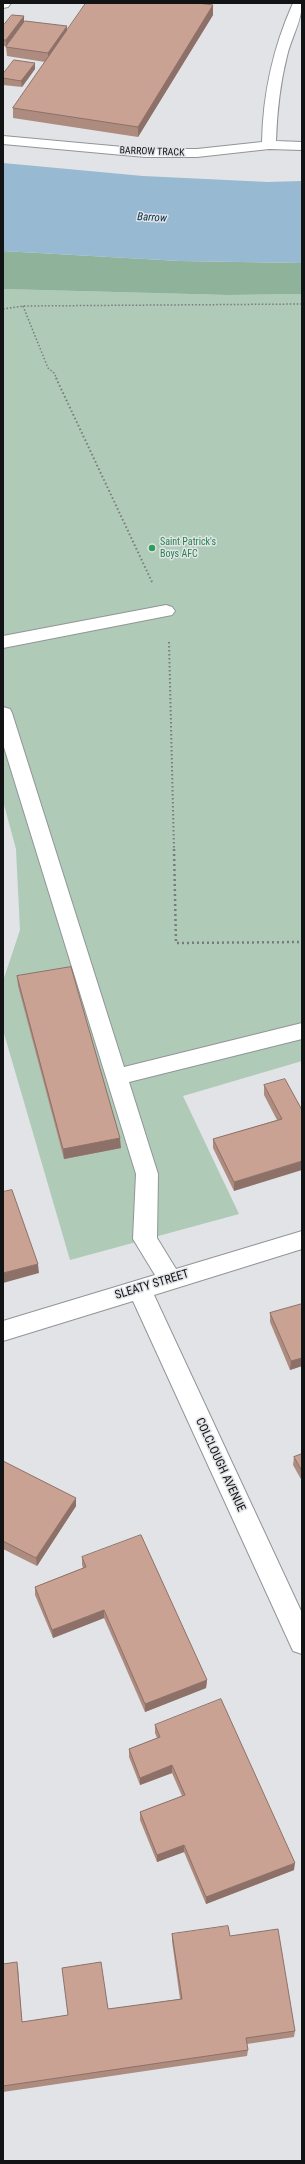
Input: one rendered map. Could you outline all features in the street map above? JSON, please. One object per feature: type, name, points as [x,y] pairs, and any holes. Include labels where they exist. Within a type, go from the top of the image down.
[{"type":"street","points":[[269,145],[269,109],[273,88],[288,28],[300,3]]},
{"type":"street","name":"BARROW TRACK","points":[[3,140],[145,153],[197,153],[269,145],[302,146]]},
{"type":"street","points":[[3,642],[166,611]]},
{"type":"street","points":[[3,713],[147,1174],[145,1239],[170,1280]]},
{"type":"street","points":[[116,1077],[302,1031]]},
{"type":"street","name":"SLEATY STREET","points":[[3,1331],[302,1240]]},
{"type":"street","name":"COLCLOUGH AVENUE","points":[[139,1289],[302,1642]]},
{"type":"path","points":[[3,309],[22,306],[302,304]]},
{"type":"path","points":[[22,306],[48,368],[54,373],[166,611],[171,658],[176,943],[302,942]]},
{"type":"green space","points":[[3,251],[180,261],[302,263],[302,294],[228,295],[3,289]]},
{"type":"green space","name":"Saint Patrick's Boys AFC","points":[[3,289],[228,295],[302,294],[302,1061],[183,1096],[239,1214],[70,1260],[3,1030],[3,981],[20,930],[16,849],[3,801]]},
{"type":"water","name":"Barrow","points":[[3,163],[143,176],[268,182],[302,181],[302,263],[180,261],[3,251]]},
{"type":"building","points":[[86,3],[198,3],[213,5],[138,127],[13,108]]},
{"type":"building","points":[[12,15],[24,16],[6,40],[3,40],[3,26]]},
{"type":"building","points":[[25,21],[67,26],[48,53],[6,47]]},
{"type":"building","points":[[14,60],[35,63],[21,81],[3,78],[3,74]]},
{"type":"building","points":[[71,967],[120,1138],[63,1149],[17,976]]},
{"type":"building","points":[[285,1079],[302,1110],[302,1161],[234,1182],[213,1139],[282,1119],[264,1085]]},
{"type":"building","points":[[12,1190],[38,1264],[3,1273],[3,1192]]},
{"type":"building","points":[[302,1304],[302,1358],[291,1361],[270,1313]]},
{"type":"building","points":[[302,1454],[302,1471],[294,1457]]},
{"type":"building","points":[[3,1461],[76,1498],[36,1558],[3,1541]]},
{"type":"building","points":[[141,1535],[207,1680],[145,1704],[104,1610],[52,1630],[35,1587],[86,1567],[82,1557]]},
{"type":"building","points":[[221,1699],[295,1863],[206,1897],[184,1845],[157,1855],[140,1812],[185,1795],[172,1765],[140,1778],[129,1749],[160,1737],[155,1725]]},
{"type":"building","points":[[228,1926],[230,1936],[278,1929],[295,2031],[246,2038],[248,2050],[3,2086],[3,1964],[17,1962],[22,2022],[68,2015],[62,1968],[101,1962],[108,2009],[182,1999],[172,1934]]},
{"type":"place","name":"Saint Patrick's Boys AFC","points":[[152,548]]}]
